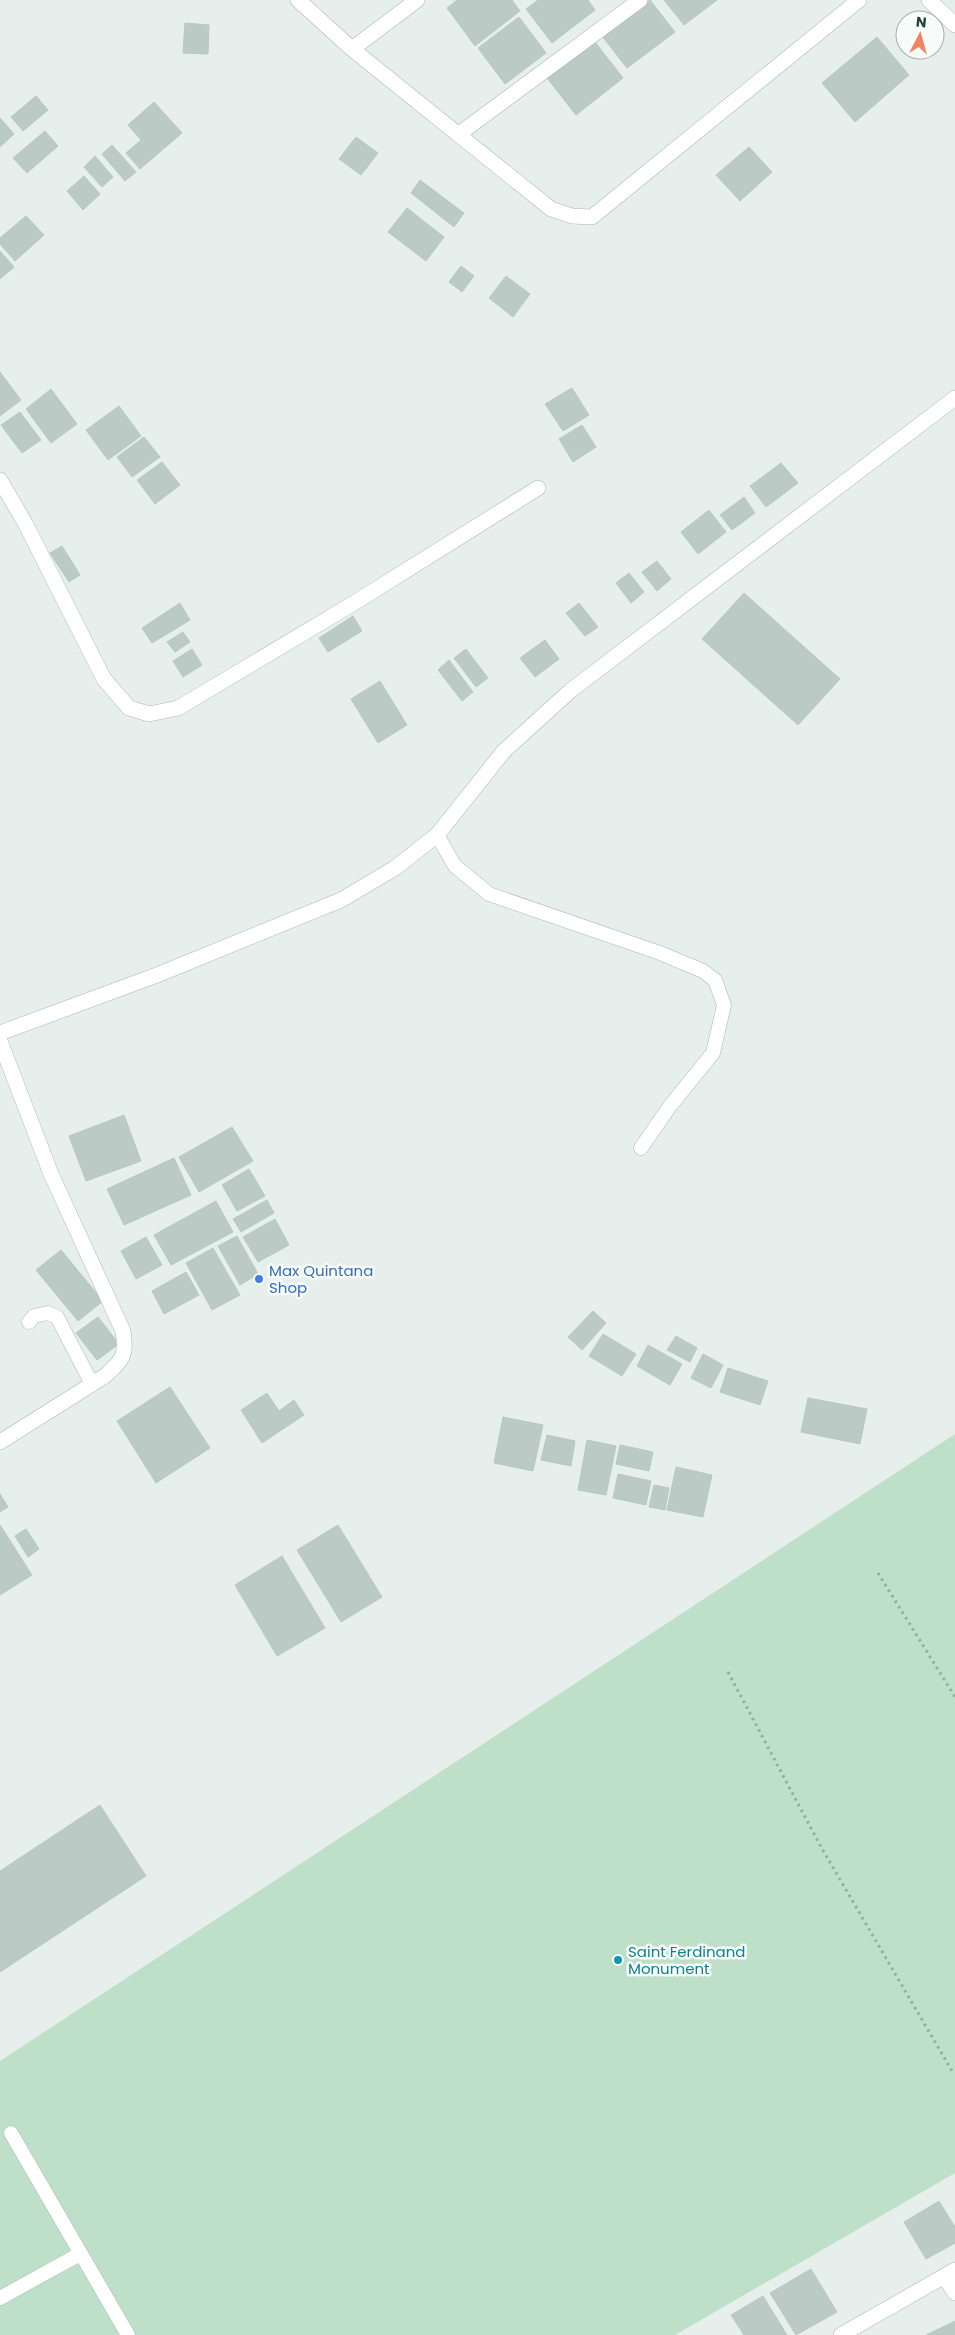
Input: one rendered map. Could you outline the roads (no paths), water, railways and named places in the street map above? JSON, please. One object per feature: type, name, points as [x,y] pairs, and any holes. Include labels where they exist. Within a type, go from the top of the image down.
[{"type":"street","points":[[298,0],[352,49],[551,209],[572,216],[592,217],[859,0]]},
{"type":"street","points":[[352,49],[417,0]]},
{"type":"street","points":[[458,134],[640,0]]},
{"type":"street","points":[[928,0],[955,25]]},
{"type":"street","points":[[0,1033],[157,974],[341,900],[395,868],[437,835],[504,751],[570,691],[955,398]]},
{"type":"street","points":[[0,480],[25,523],[104,679],[129,708],[149,714],[178,708],[354,603],[538,488]]},
{"type":"street","points":[[0,1042],[51,1174],[123,1331],[126,1348],[118,1365],[92,1384],[0,1442]]},
{"type":"street","points":[[841,2335],[949,2273],[955,2293]]},
{"type":"lane","points":[[437,835],[455,866],[489,894],[660,953],[703,971],[715,980],[724,1006],[713,1053],[670,1106],[641,1148]]},
{"type":"lane","points":[[29,1322],[34,1316],[48,1312],[57,1318],[92,1384]]},
{"type":"lane","points":[[11,2133],[128,2335]]},
{"type":"lane","points":[[0,2298],[80,2254]]},
{"type":"place","name":"Max Quintana Shop","points":[[259,1279]]},
{"type":"place","name":"Saint Ferdinand Monument","points":[[618,1960]]}]
